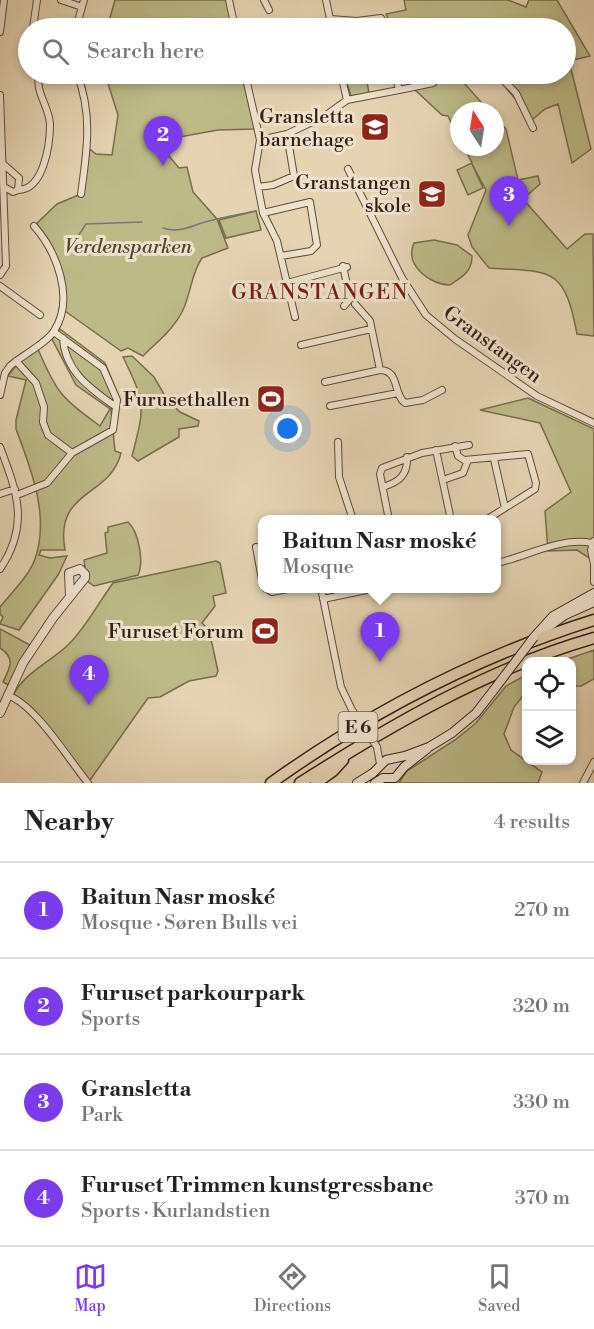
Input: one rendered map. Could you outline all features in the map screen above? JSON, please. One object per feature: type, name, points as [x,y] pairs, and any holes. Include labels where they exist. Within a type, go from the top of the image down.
[{"type":"highway","name":"E 6","points":[[271,782],[355,729],[444,680],[538,638],[594,620]]},
{"type":"highway","name":"E 6","points":[[300,783],[350,751],[481,681],[527,661],[594,638]]},
{"type":"highway","name":"E 6","points":[[316,783],[333,771],[350,751]]},
{"type":"main road","points":[[375,783],[383,778],[395,778],[400,770],[429,747],[470,719],[553,616],[594,593]]},
{"type":"main road","points":[[534,638],[566,615],[594,602]]},
{"type":"main road","points":[[357,783],[384,761],[429,747]]},
{"type":"main road","points":[[384,761],[400,770]]},
{"type":"main road","points":[[383,778],[384,761]]},
{"type":"street","points":[[0,32],[4,0]]},
{"type":"street","points":[[34,18],[37,0]]},
{"type":"street","points":[[61,0],[83,3],[79,18]]},
{"type":"street","points":[[230,0],[233,18]]},
{"type":"street","points":[[264,0],[269,10]]},
{"type":"street","points":[[326,0],[330,18]]},
{"type":"street","points":[[3,186],[13,192],[26,190],[41,175],[50,122],[38,84]]},
{"type":"street","points":[[81,84],[86,97],[89,125],[81,194]]},
{"type":"street","points":[[246,84],[260,140],[255,164],[263,213],[271,227],[281,256],[295,316]]},
{"type":"street","points":[[343,84],[347,100]]},
{"type":"street","points":[[398,84],[399,90]]},
{"type":"street","points":[[260,140],[287,134],[323,117],[347,100],[428,84]]},
{"type":"street","points":[[507,84],[516,93],[533,128]]},
{"type":"street","points":[[0,95],[3,186],[3,264],[0,275]]},
{"type":"street","points":[[258,187],[294,176],[287,134]]},
{"type":"street","points":[[2,163],[19,178],[18,190]]},
{"type":"street","name":"Granstangen","points":[[348,170],[402,279],[426,315],[455,339],[537,396],[594,423]]},
{"type":"street","points":[[263,213],[310,202],[317,245],[311,250],[281,256]]},
{"type":"street","points":[[0,395],[5,373],[16,361],[54,332],[61,311],[63,290],[56,262],[34,226]]},
{"type":"street","points":[[287,282],[301,276],[344,267],[350,287],[350,298],[344,306]]},
{"type":"street","points":[[0,286],[40,315]]},
{"type":"street","points":[[355,303],[366,315],[380,370]]},
{"type":"street","points":[[301,345],[371,329]]},
{"type":"street","points":[[0,494],[47,483],[72,453],[113,430],[117,400],[103,368],[54,332]]},
{"type":"street","points":[[63,338],[64,353],[82,383],[116,407]]},
{"type":"street","points":[[16,361],[36,384],[44,407],[43,422],[48,435],[72,453]]},
{"type":"street","points":[[325,382],[385,370],[392,376],[398,393],[405,403],[423,400],[442,390]]},
{"type":"street","points":[[330,406],[398,393]]},
{"type":"street","points":[[338,442],[339,477],[352,515]]},
{"type":"street","points":[[388,515],[380,474],[382,468],[407,457],[454,446],[469,445]]},
{"type":"street","points":[[454,446],[460,459],[468,460],[528,454],[536,483],[531,492],[493,515]]},
{"type":"street","points":[[0,447],[16,492],[19,510],[15,543],[0,569]]},
{"type":"street","points":[[436,450],[450,515]]},
{"type":"street","points":[[383,487],[398,480],[405,472],[407,457]]},
{"type":"street","points":[[494,459],[505,508]]},
{"type":"street","points":[[443,480],[463,473],[468,460]]},
{"type":"street","points":[[501,562],[563,542],[578,540],[593,542],[594,582]]},
{"type":"street","points":[[256,547],[258,557]]},
{"type":"street","points":[[322,593],[341,687],[352,710],[384,761]]},
{"type":"street","points":[[323,599],[352,593]]},
{"type":"street","points":[[0,713],[23,663],[70,596]]},
{"type":"street","points":[[7,695],[17,699],[39,722],[88,783]]},
{"type":"street","points":[[583,783],[594,762]]},
{"type":"green space","points":[[115,0],[229,0],[233,18],[110,18]]},
{"type":"green space","points":[[404,0],[508,0],[526,7],[529,0],[557,0],[568,18],[388,18],[386,14],[406,10]]},
{"type":"green space","points":[[576,32],[590,56],[576,59]]},
{"type":"green space","name":"Verdensparken","points":[[108,84],[247,84],[256,129],[218,130],[168,139],[169,156],[179,168],[187,167],[193,192],[217,219],[228,248],[202,258],[186,304],[179,317],[165,335],[143,356],[128,348],[121,351],[65,311],[65,287],[59,265],[49,245],[34,226],[57,204],[81,194],[87,147],[96,154],[112,155],[118,115]]},
{"type":"green space","points":[[347,84],[368,84],[369,94],[351,96]]},
{"type":"green space","points":[[412,84],[465,84],[481,102],[450,102],[450,120],[448,116],[442,115],[414,89]]},
{"type":"green space","points":[[503,84],[575,84],[591,149],[572,163],[558,104],[545,109],[532,120]]},
{"type":"green space","points":[[504,127],[518,180],[538,176],[540,184],[523,199],[567,249],[585,234],[593,234],[594,336],[577,334],[567,296],[560,284],[552,277],[528,270],[489,268],[472,247],[468,235],[486,190],[472,164],[483,188],[468,195],[457,170],[472,163],[468,156],[504,156]]},
{"type":"green space","points":[[256,211],[261,230],[226,238],[219,220]]},
{"type":"green space","points":[[434,240],[457,245],[472,256],[468,270],[450,285],[427,278],[413,259],[414,243]]},
{"type":"green space","points":[[60,329],[105,363],[120,399],[111,409],[115,451],[121,453],[115,468],[106,479],[75,504],[68,515],[64,530],[65,550],[41,550],[39,555],[50,558],[67,556],[58,575],[19,630],[0,624],[3,617],[0,614],[0,607],[24,578],[35,559],[39,543],[40,510],[33,476],[16,429],[26,380],[8,376],[19,362],[38,349],[50,376],[68,401],[100,426],[110,409],[76,385],[52,339]]},
{"type":"green space","points":[[132,356],[154,377],[168,401],[180,412],[199,421],[198,426],[179,429],[179,437],[138,461],[132,456],[141,405],[136,385],[123,357]]},
{"type":"green space","points":[[528,398],[594,429],[594,561],[577,550],[548,551],[545,511],[571,492],[540,423],[480,410]]},
{"type":"green space","points":[[128,522],[135,533],[139,547],[141,563],[138,575],[94,586],[87,581],[84,560],[107,553],[105,533],[108,532],[108,527]]},
{"type":"green space","points":[[216,561],[220,563],[226,593],[213,596],[215,606],[202,623],[209,630],[218,671],[216,676],[189,681],[160,697],[148,698],[88,783],[39,722],[12,697],[17,688],[75,637],[113,583]]},
{"type":"green space","points":[[0,629],[30,645],[8,685],[3,682],[10,659],[0,648]]},
{"type":"green space","points":[[594,650],[594,679],[581,686],[576,686],[576,657],[574,657]]},
{"type":"green space","points":[[522,677],[522,697],[514,707],[504,734],[511,750],[522,758],[522,765],[532,765],[542,772],[538,783],[399,783],[407,771],[455,740],[476,723],[506,686]]},
{"type":"waterway","points":[[163,228],[181,229],[256,211]]},
{"type":"waterway","points":[[69,250],[86,224],[142,222]]},
{"type":"place","name":"Gransletta barnehage","points":[[375,127]]},
{"type":"place","name":"Furuset parkourpark","points":[[163,166]]},
{"type":"place","name":"Granstangen skole","points":[[432,194]]},
{"type":"place","name":"Gransletta","points":[[509,226]]},
{"type":"place","name":"Furusethallen","points":[[271,399]]},
{"type":"place","name":"Furuset Forum","points":[[265,631]]},
{"type":"place","name":"Baitun Nasr moské","points":[[380,662]]},
{"type":"place","name":"Furuset Trimmen kunstgressbane","points":[[89,705]]},
{"type":"district","name":"GRANSTANGEN","points":[[320,292]]}]
